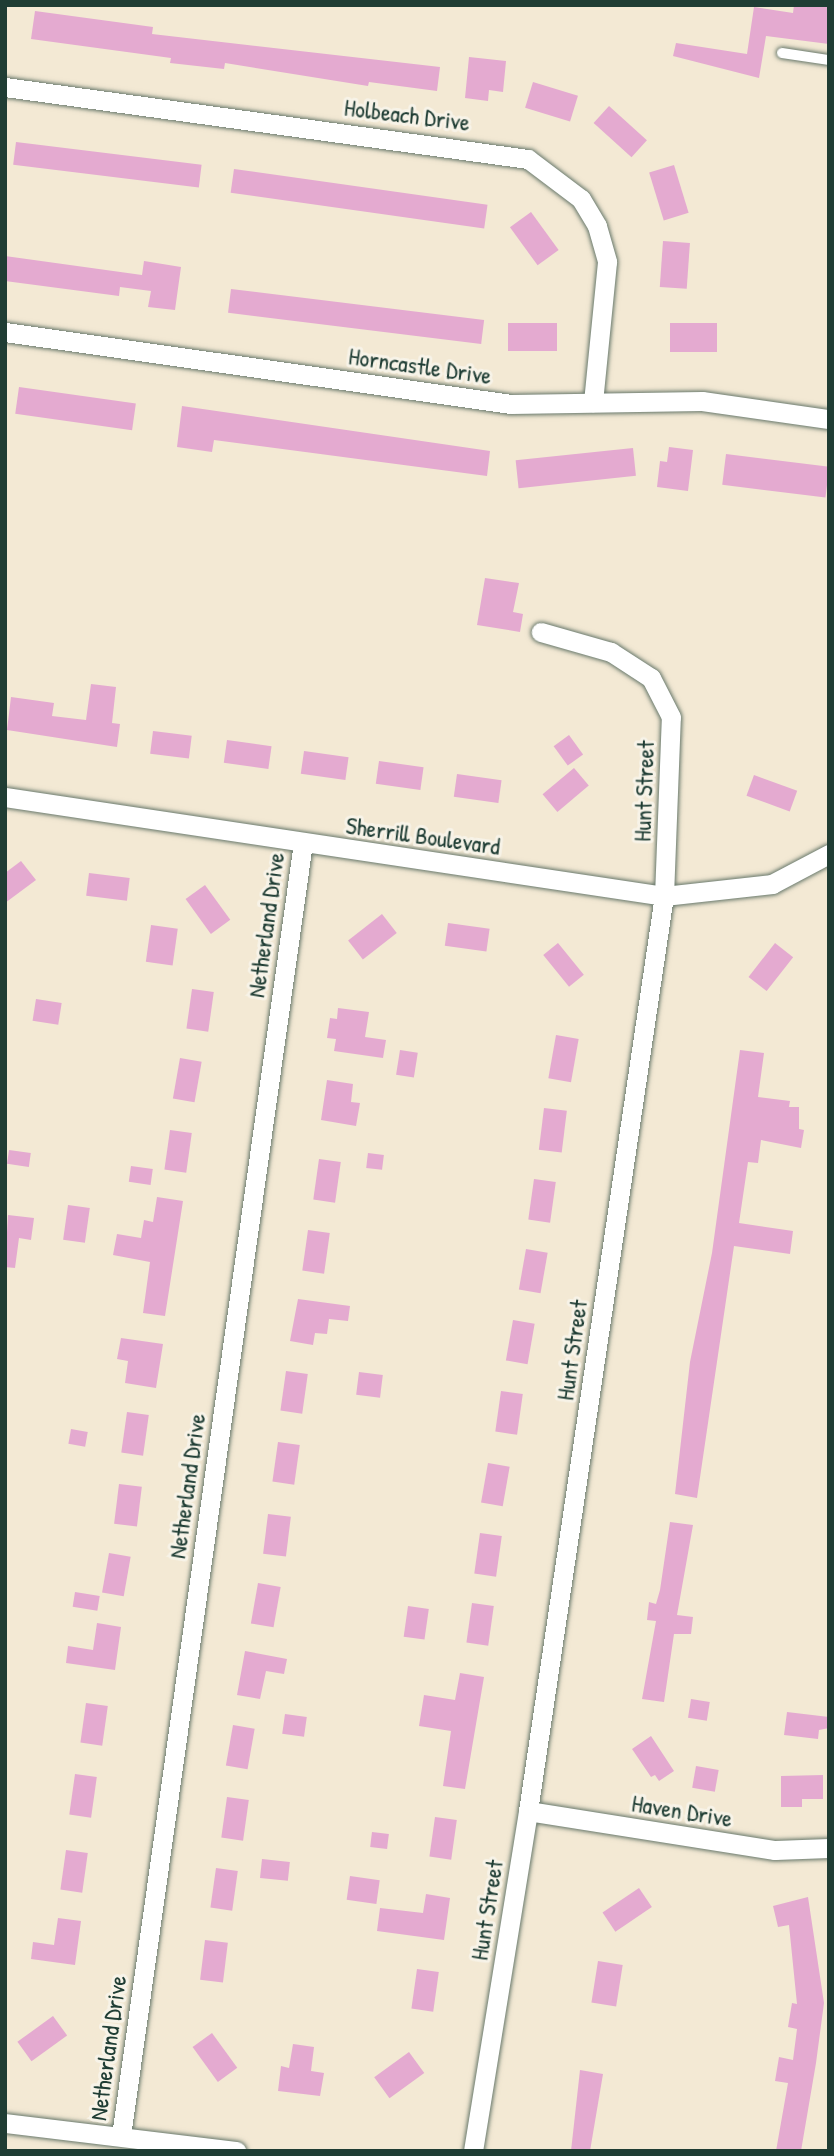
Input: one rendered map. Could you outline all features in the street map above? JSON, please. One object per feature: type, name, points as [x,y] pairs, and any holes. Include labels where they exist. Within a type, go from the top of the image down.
[{"type":"street","name":"Holbeach Drive","points":[[5,87],[528,159],[581,199],[601,238],[607,262],[606,299],[593,402]]},
{"type":"street","name":"Horncastle Drive","points":[[5,332],[511,404],[702,401],[829,419]]},
{"type":"street","name":"Hunt Street","points":[[473,2151],[528,1811],[664,896],[671,717],[651,678],[611,652],[541,632]]},
{"type":"street","name":"Sherrill Boulevard","points":[[5,797],[303,844],[664,896],[772,884],[829,854]]},
{"type":"street","name":"Netherland Drive","points":[[121,2136],[303,844]]},
{"type":"street","name":"Haven Drive","points":[[528,1811],[775,1850],[829,1848]]},
{"type":"street","points":[[5,2123],[236,2151]]},
{"type":"lane","points":[[782,53],[829,60]]},
{"type":"building","points":[[794,5],[829,5],[829,44],[766,36],[759,78],[673,56],[676,43],[747,54],[754,7],[793,13]]},
{"type":"building","points":[[35,11],[153,27],[152,34],[440,67],[437,91],[369,82],[368,86],[225,63],[224,69],[170,63],[171,58],[31,39]]},
{"type":"building","points":[[469,57],[506,61],[503,92],[489,90],[488,101],[465,98]]},
{"type":"building","points":[[533,82],[578,96],[570,122],[525,108]]},
{"type":"building","points":[[609,106],[647,140],[632,157],[594,123]]},
{"type":"building","points":[[16,142],[202,165],[199,188],[13,165]]},
{"type":"building","points":[[674,165],[689,213],[664,220],[649,173]]},
{"type":"building","points":[[234,169],[488,205],[484,228],[231,193]]},
{"type":"building","points":[[531,212],[559,250],[538,265],[510,227]]},
{"type":"building","points":[[663,241],[690,243],[687,289],[660,287]]},
{"type":"building","points":[[5,256],[142,275],[144,261],[181,267],[175,310],[148,307],[151,291],[120,287],[119,296],[5,281]]},
{"type":"building","points":[[231,289],[484,320],[481,344],[228,313]]},
{"type":"building","points":[[508,323],[557,323],[557,351],[508,351]]},
{"type":"building","points":[[670,323],[717,323],[717,352],[670,352]]},
{"type":"building","points":[[19,387],[136,403],[132,430],[15,414]]},
{"type":"building","points":[[182,406],[490,451],[487,476],[214,440],[212,452],[177,447]]},
{"type":"building","points":[[669,447],[693,450],[688,491],[657,487],[660,461],[667,462]]},
{"type":"building","points":[[633,448],[636,476],[519,488],[516,460]]},
{"type":"building","points":[[726,454],[829,467],[825,497],[722,485]]},
{"type":"building","points":[[485,578],[519,583],[513,612],[523,614],[520,632],[477,625]]},
{"type":"building","points":[[91,684],[116,687],[112,723],[120,724],[117,747],[7,730],[11,697],[54,703],[52,716],[86,720]]},
{"type":"building","points":[[153,731],[192,736],[189,759],[150,754]]},
{"type":"building","points":[[569,735],[583,754],[568,766],[554,746]]},
{"type":"building","points":[[227,740],[272,746],[268,769],[224,763]]},
{"type":"building","points":[[304,751],[349,757],[345,780],[301,774]]},
{"type":"building","points":[[379,761],[424,767],[420,790],[376,784]]},
{"type":"building","points":[[574,768],[589,786],[557,812],[543,794]]},
{"type":"building","points":[[457,774],[502,780],[498,803],[454,797]]},
{"type":"building","points":[[754,775],[797,791],[790,811],[746,796]]},
{"type":"building","points":[[21,861],[36,880],[5,903],[5,873]]},
{"type":"building","points":[[89,873],[130,878],[127,901],[86,896]]},
{"type":"building","points":[[205,885],[230,920],[211,934],[186,899]]},
{"type":"building","points":[[382,914],[397,933],[363,959],[348,940]]},
{"type":"building","points":[[448,923],[490,929],[486,952],[445,946]]},
{"type":"building","points":[[151,925],[178,929],[173,965],[146,962]]},
{"type":"building","points":[[558,943],[584,975],[569,987],[543,955]]},
{"type":"building","points":[[775,943],[793,957],[767,991],[749,977]]},
{"type":"building","points":[[192,989],[214,992],[208,1032],[186,1029]]},
{"type":"building","points":[[36,999],[62,1003],[58,1025],[33,1021]]},
{"type":"building","points":[[338,1008],[369,1012],[365,1037],[386,1040],[383,1058],[334,1051],[336,1039],[327,1038],[330,1018],[337,1019]]},
{"type":"building","points":[[556,1035],[579,1039],[571,1082],[548,1078]]},
{"type":"building","points":[[400,1050],[418,1053],[414,1078],[396,1075]]},
{"type":"building","points":[[740,1050],[764,1053],[758,1097],[790,1101],[789,1107],[799,1107],[799,1129],[804,1130],[801,1148],[761,1140],[758,1163],[748,1162],[739,1223],[793,1231],[790,1254],[734,1246],[697,1498],[675,1494],[690,1362],[712,1253]]},
{"type":"building","points":[[180,1058],[202,1062],[195,1102],[173,1098]]},
{"type":"building","points":[[327,1080],[353,1084],[351,1102],[360,1103],[356,1126],[321,1120]]},
{"type":"building","points":[[544,1108],[567,1111],[562,1152],[539,1150]]},
{"type":"building","points":[[170,1130],[192,1133],[186,1173],[164,1170]]},
{"type":"building","points":[[9,1150],[31,1153],[29,1167],[7,1164]]},
{"type":"building","points":[[368,1153],[384,1155],[382,1170],[366,1168]]},
{"type":"building","points":[[319,1159],[341,1162],[335,1203],[313,1200]]},
{"type":"building","points":[[131,1166],[153,1169],[151,1185],[129,1182]]},
{"type":"building","points":[[534,1179],[556,1182],[550,1223],[528,1220]]},
{"type":"building","points":[[157,1197],[183,1201],[165,1316],[143,1313],[150,1262],[113,1255],[117,1234],[141,1238],[144,1220],[153,1222]]},
{"type":"building","points":[[68,1205],[90,1208],[85,1243],[63,1240]]},
{"type":"building","points":[[8,1215],[34,1218],[31,1240],[19,1238],[15,1268],[5,1267]]},
{"type":"building","points":[[308,1230],[330,1233],[324,1274],[302,1271]]},
{"type":"building","points":[[526,1249],[548,1253],[541,1293],[519,1289]]},
{"type":"building","points":[[298,1299],[350,1306],[348,1321],[329,1319],[327,1334],[315,1333],[313,1345],[290,1341]]},
{"type":"building","points":[[513,1320],[535,1324],[528,1364],[506,1360]]},
{"type":"building","points":[[121,1338],[163,1344],[156,1388],[125,1383],[128,1361],[117,1359]]},
{"type":"building","points":[[286,1371],[308,1374],[302,1414],[280,1411]]},
{"type":"building","points":[[359,1372],[383,1375],[380,1398],[356,1395]]},
{"type":"building","points":[[501,1391],[523,1394],[517,1435],[495,1432]]},
{"type":"building","points":[[127,1412],[149,1415],[143,1456],[121,1453]]},
{"type":"building","points":[[71,1429],[88,1432],[85,1447],[68,1444]]},
{"type":"building","points":[[278,1442],[300,1445],[294,1485],[272,1482]]},
{"type":"building","points":[[488,1463],[510,1467],[503,1506],[481,1502]]},
{"type":"building","points":[[119,1484],[142,1487],[137,1527],[114,1524]]},
{"type":"building","points":[[268,1514],[291,1517],[286,1557],[263,1554]]},
{"type":"building","points":[[670,1522],[693,1525],[677,1615],[693,1617],[691,1634],[674,1634],[664,1702],[642,1699],[656,1621],[647,1620],[649,1602],[656,1604],[660,1590]]},
{"type":"building","points":[[480,1533],[502,1536],[496,1577],[474,1574]]},
{"type":"building","points":[[109,1553],[131,1557],[124,1596],[102,1592]]},
{"type":"building","points":[[258,1583],[281,1587],[274,1627],[251,1623]]},
{"type":"building","points":[[75,1592],[100,1596],[97,1611],[73,1607]]},
{"type":"building","points":[[472,1603],[494,1606],[488,1646],[466,1643]]},
{"type":"building","points":[[408,1606],[429,1609],[424,1640],[404,1637]]},
{"type":"building","points":[[97,1623],[121,1627],[115,1670],[66,1663],[68,1646],[93,1650]]},
{"type":"building","points":[[245,1651],[287,1659],[284,1674],[266,1671],[260,1699],[237,1695]]},
{"type":"building","points":[[460,1673],[484,1677],[465,1789],[443,1786],[451,1731],[419,1726],[424,1695],[455,1700]]},
{"type":"building","points":[[691,1699],[710,1702],[707,1721],[688,1718]]},
{"type":"building","points":[[86,1703],[108,1706],[102,1746],[80,1743]]},
{"type":"building","points":[[787,1712],[829,1717],[829,1728],[819,1730],[818,1739],[784,1735]]},
{"type":"building","points":[[285,1714],[307,1717],[304,1737],[282,1734]]},
{"type":"building","points":[[233,1725],[255,1729],[248,1769],[226,1765]]},
{"type":"building","points":[[651,1736],[674,1771],[659,1781],[655,1775],[651,1777],[632,1749]]},
{"type":"building","points":[[696,1766],[719,1770],[715,1792],[692,1788]]},
{"type":"building","points":[[75,1774],[97,1777],[91,1818],[69,1815]]},
{"type":"building","points":[[823,1775],[823,1799],[802,1799],[802,1807],[781,1807],[781,1776]]},
{"type":"building","points":[[227,1797],[249,1800],[243,1841],[221,1838]]},
{"type":"building","points":[[435,1817],[457,1820],[451,1860],[429,1857]]},
{"type":"building","points":[[372,1832],[389,1834],[387,1849],[370,1847]]},
{"type":"building","points":[[66,1850],[88,1853],[82,1893],[60,1890]]},
{"type":"building","points":[[262,1859],[290,1862],[288,1881],[260,1878]]},
{"type":"building","points":[[216,1868],[238,1871],[232,1911],[210,1908]]},
{"type":"building","points":[[350,1876],[380,1880],[376,1904],[347,1900]]},
{"type":"building","points":[[639,1888],[652,1907],[615,1932],[603,1913]]},
{"type":"building","points":[[426,1894],[450,1898],[444,1940],[377,1931],[380,1908],[423,1913]]},
{"type":"building","points":[[808,1897],[824,2003],[801,2151],[776,2151],[788,2083],[775,2081],[779,2057],[793,2060],[797,2029],[788,2027],[792,2003],[797,2004],[789,1925],[778,1927],[773,1906]]},
{"type":"building","points":[[58,1918],[81,1921],[75,1965],[31,1959],[33,1942],[54,1945]]},
{"type":"building","points":[[205,1940],[228,1943],[223,1983],[200,1980]]},
{"type":"building","points":[[598,1961],[623,1965],[616,2006],[591,2002]]},
{"type":"building","points":[[417,1969],[439,1972],[433,2012],[411,2009]]},
{"type":"building","points":[[53,2016],[67,2035],[32,2061],[17,2042]]},
{"type":"building","points":[[212,2033],[237,2068],[218,2082],[193,2047]]},
{"type":"building","points":[[293,2044],[314,2047],[311,2071],[324,2073],[320,2096],[278,2091],[281,2066],[289,2068]]},
{"type":"building","points":[[409,2052],[424,2073],[389,2098],[374,2077]]},
{"type":"building","points":[[580,2070],[603,2074],[590,2151],[571,2151]]}]
